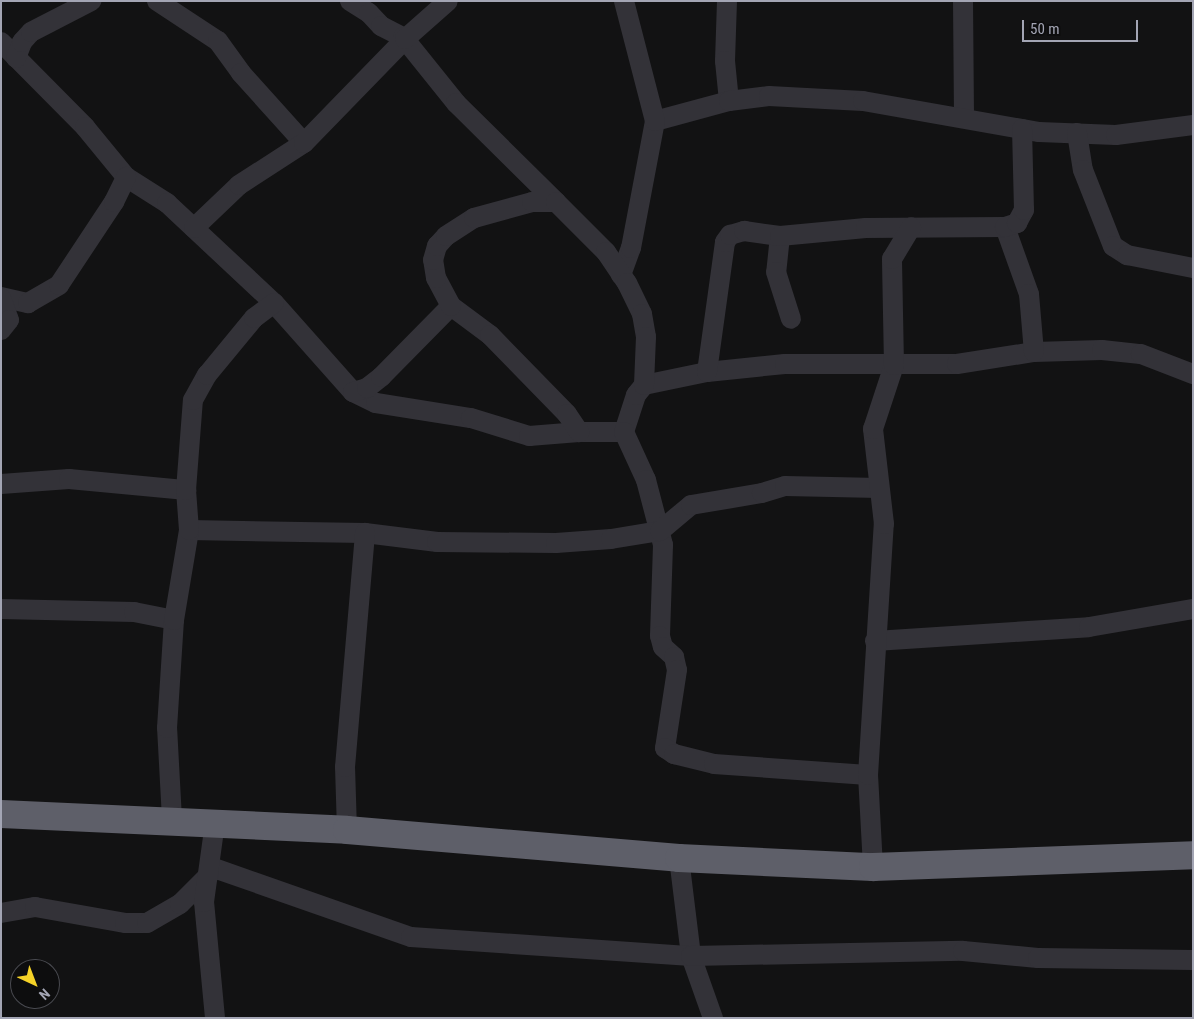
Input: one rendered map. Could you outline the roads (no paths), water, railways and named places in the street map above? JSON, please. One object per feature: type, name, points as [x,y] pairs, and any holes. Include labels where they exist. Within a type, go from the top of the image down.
[{"type":"highway","points":[[1,814],[172,819],[347,830],[679,858],[873,867],[1193,855]]},
{"type":"street","points":[[16,58],[22,42],[31,32],[91,1]]},
{"type":"street","points":[[157,1],[218,41],[241,73],[304,143]]},
{"type":"street","points":[[350,1],[369,13],[380,26],[405,39],[456,103],[606,252],[622,275],[642,314],[646,337],[644,385]]},
{"type":"street","points":[[194,228],[240,185],[304,143],[405,39],[448,1]]},
{"type":"street","points":[[622,275],[631,248],[655,121],[624,1]]},
{"type":"street","points":[[727,1],[725,61],[729,101]]},
{"type":"street","points":[[963,1],[964,117]]},
{"type":"street","points":[[1,42],[85,127],[126,177],[167,203],[274,302],[353,392],[376,403],[471,418],[530,436],[579,432],[624,432]]},
{"type":"street","points":[[655,121],[729,101],[768,96],[863,101],[964,117],[1022,129],[1077,133],[1116,135],[1193,124]]},
{"type":"street","points":[[706,372],[726,242],[736,231],[780,236],[911,227],[1005,227],[1017,223],[1024,210],[1022,129]]},
{"type":"street","points":[[1077,133],[1083,170],[1114,246],[1127,255],[1193,268]]},
{"type":"street","points":[[1,298],[28,303],[60,285],[114,202],[126,177]]},
{"type":"street","points":[[556,202],[532,202],[474,218],[446,236],[437,246],[433,260],[436,278],[450,306],[490,335],[567,414],[579,432]]},
{"type":"street","points":[[873,867],[868,775],[875,641],[884,542],[873,429],[894,365],[892,258],[911,227]]},
{"type":"street","points":[[1005,227],[1028,294],[1034,352]]},
{"type":"street","points":[[780,236],[776,272],[791,319]]},
{"type":"street","points":[[1,298],[9,320],[1,330]]},
{"type":"street","points":[[172,819],[167,728],[174,620],[189,530],[186,490],[193,400],[207,375],[254,318],[274,302]]},
{"type":"street","points":[[353,392],[367,388],[381,377],[450,306]]},
{"type":"street","points":[[868,775],[714,764],[674,754],[665,748],[677,670],[674,657],[663,647],[660,636],[664,576],[660,531],[646,480],[624,432],[636,394],[644,385],[706,372],[785,364],[958,364],[1034,352],[1123,351],[1193,374]]},
{"type":"street","points":[[1,484],[69,479],[186,490]]},
{"type":"street","points":[[189,530],[365,534],[437,542],[556,543],[611,539],[660,531],[691,505],[751,495],[785,486],[879,488]]},
{"type":"street","points":[[347,830],[346,767],[365,534]]},
{"type":"street","points":[[1,609],[134,612],[174,620]]},
{"type":"street","points":[[875,641],[1090,627],[1193,609]]},
{"type":"street","points":[[215,823],[204,918],[215,1018]]},
{"type":"street","points":[[679,858],[691,956],[713,1018]]},
{"type":"street","points":[[1,913],[35,907],[125,923],[147,923],[180,904],[210,871]]},
{"type":"street","points":[[210,871],[411,937],[691,956],[963,951],[1038,958],[1193,960]]}]
